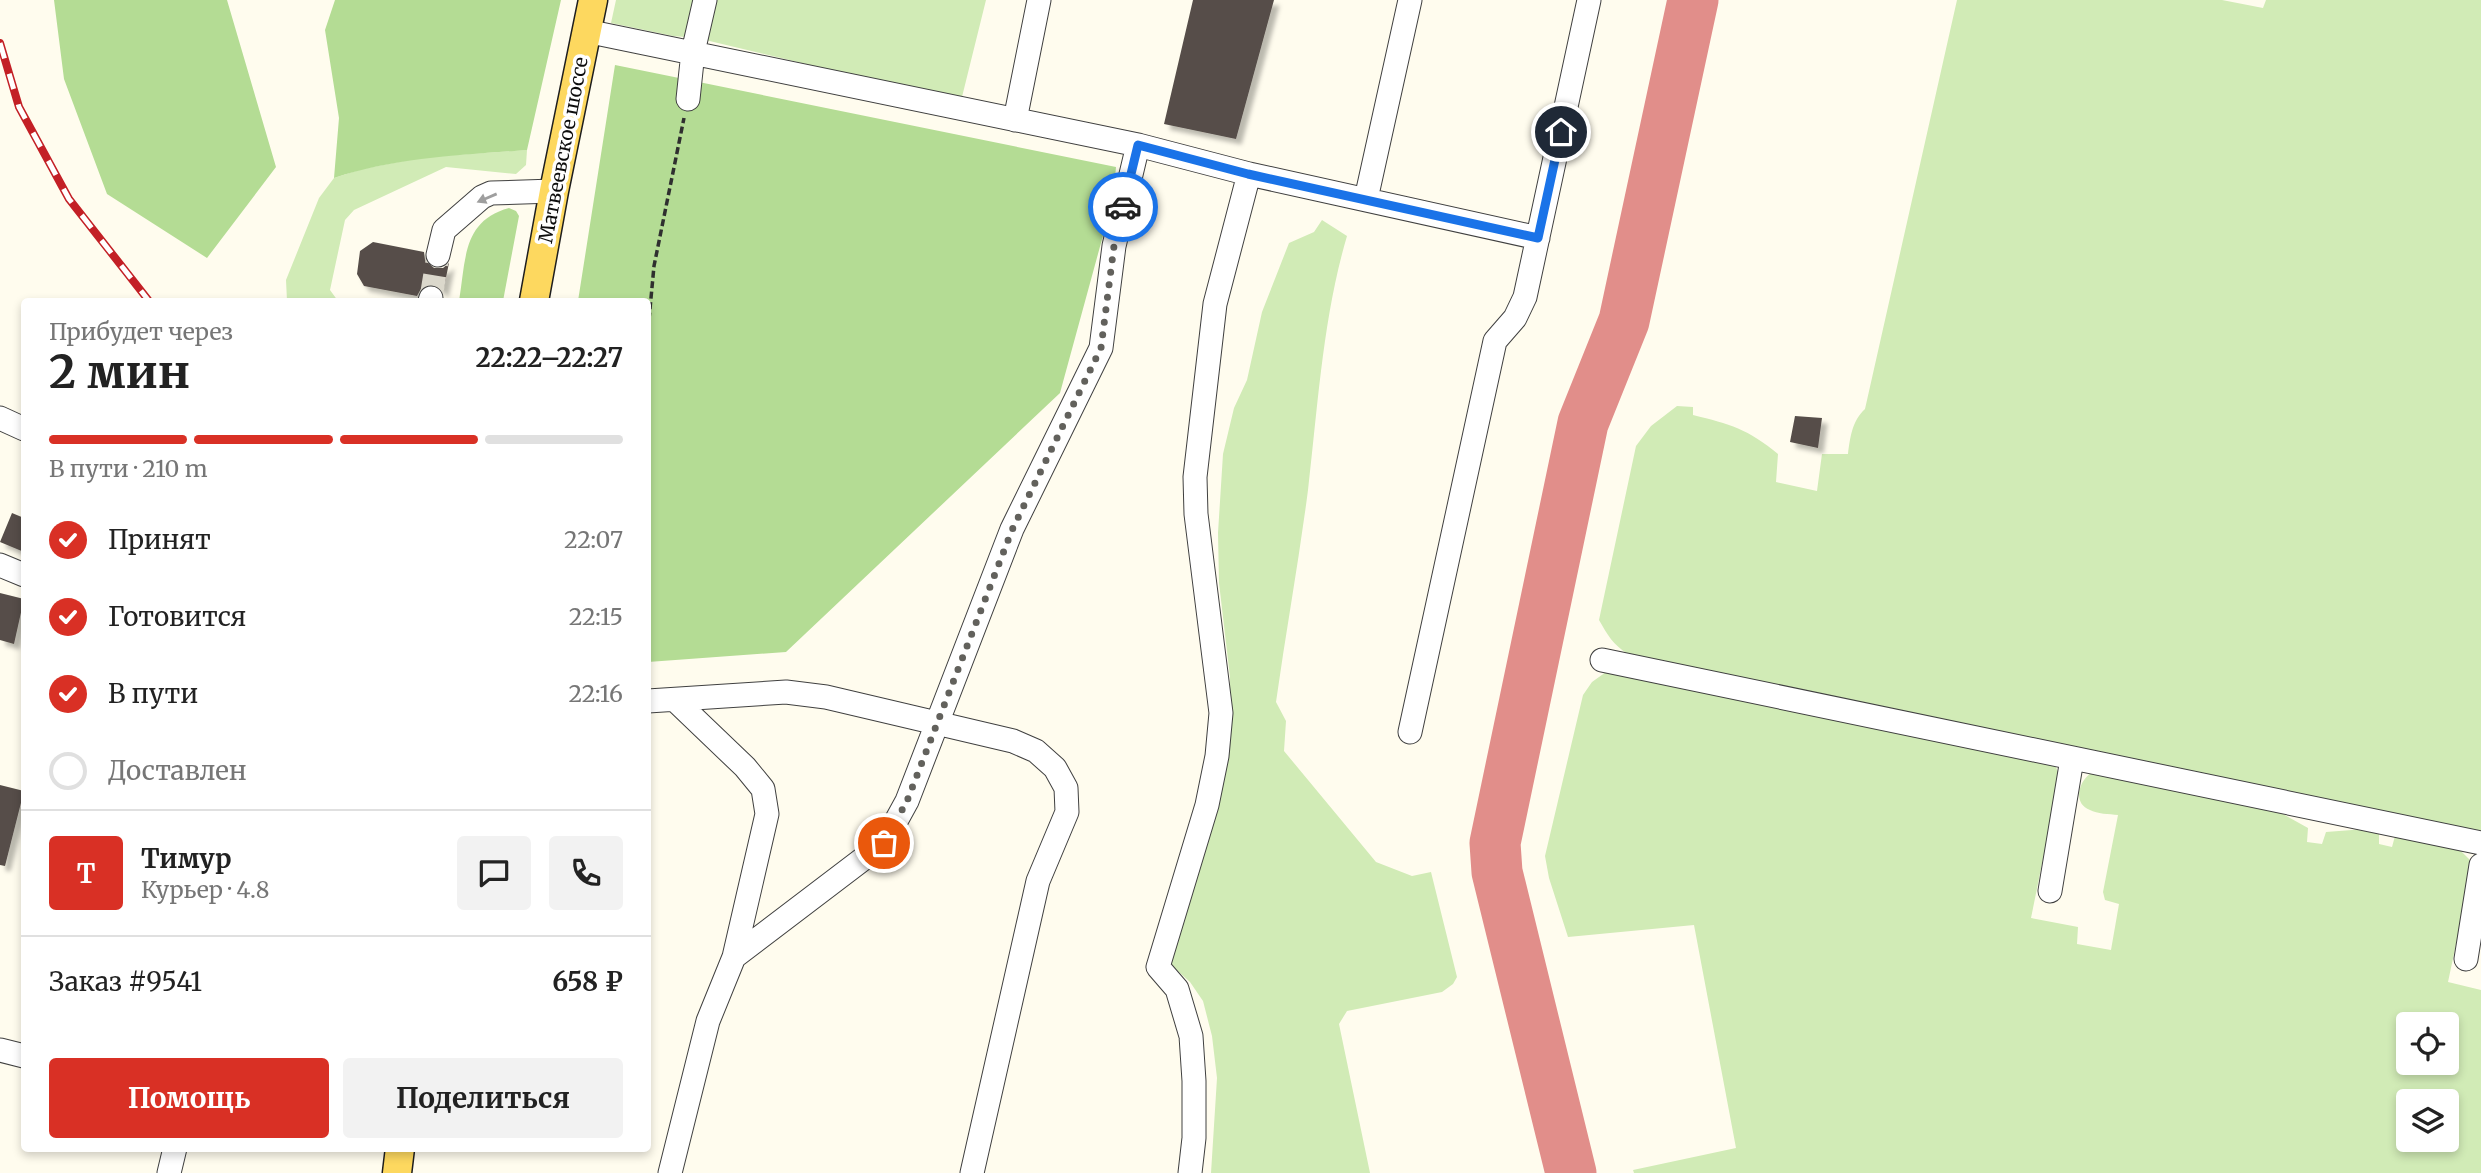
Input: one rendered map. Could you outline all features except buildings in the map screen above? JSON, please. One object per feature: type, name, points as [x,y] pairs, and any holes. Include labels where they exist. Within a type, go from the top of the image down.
[{"type":"main road","name":"Матвеевское шоссе","points":[[535,298],[593,0]]},
{"type":"main road","points":[[397,1173],[400,1152]]},
{"type":"street","points":[[688,99],[693,52],[705,0]]},
{"type":"street","points":[[1014,120],[1039,0]]},
{"type":"street","points":[[1366,199],[1410,0]]},
{"type":"street","points":[[1410,732],[1495,341],[1515,318],[1525,297],[1589,0]]},
{"type":"street","points":[[586,31],[1138,145],[1248,174],[1538,238]]},
{"type":"street","points":[[734,957],[884,843],[907,801],[1012,530],[1101,348],[1114,246],[1138,145]]},
{"type":"street","points":[[1190,1173],[1195,1081],[1191,1036],[1177,989],[1158,967],[1207,805],[1217,756],[1221,713],[1196,514],[1195,477],[1215,304],[1248,174]]},
{"type":"street","points":[[438,255],[444,230],[482,197],[491,193],[554,191]]},
{"type":"street","points":[[0,418],[21,428]]},
{"type":"street","points":[[0,565],[21,574]]},
{"type":"street","points":[[1602,660],[2481,843]]},
{"type":"street","points":[[651,701],[786,692],[826,697],[1013,741],[1036,751],[1055,768],[1066,788],[1066,812],[1038,881],[972,1173]]},
{"type":"street","points":[[670,1173],[708,1021],[734,957],[767,814],[762,789],[745,767],[675,700]]},
{"type":"street","points":[[2050,891],[2072,759]]},
{"type":"street","points":[[2466,959],[2481,865]]},
{"type":"street","points":[[0,1050],[21,1055]]},
{"type":"street","points":[[169,1173],[174,1152]]},
{"type":"path","points":[[651,298],[654,266],[688,99]]},
{"type":"green space","points":[[54,0],[227,0],[276,167],[207,258],[107,194],[64,79]]},
{"type":"green space","points":[[335,0],[561,0],[527,150],[406,161],[334,178],[339,118],[325,30]]},
{"type":"green space","points":[[616,0],[986,0],[961,101],[697,38],[673,36],[611,23]]},
{"type":"green space","points":[[1957,0],[2222,0],[2263,8],[2266,0],[2481,0],[2481,836],[1628,654],[1614,643],[1605,630],[1599,620],[1636,446],[1651,426],[1677,406],[1693,407],[1693,415],[1738,429],[1778,454],[1776,482],[1817,491],[1822,454],[1848,454],[1854,424],[1865,409]]},
{"type":"green space","points":[[615,65],[1116,167],[1113,199],[1060,393],[786,652],[651,662],[651,298],[578,298]]},
{"type":"green space","points":[[527,150],[526,165],[516,174],[446,167],[354,210],[345,220],[330,290],[336,298],[287,298],[286,280],[319,198],[334,178],[362,169],[424,157]]},
{"type":"green space","points":[[509,208],[519,216],[504,298],[459,298],[469,244],[482,222]]},
{"type":"green space","points":[[1322,220],[1347,236],[1327,330],[1308,490],[1276,702],[1286,721],[1284,751],[1376,862],[1412,876],[1431,872],[1457,977],[1453,984],[1442,992],[1347,1011],[1339,1024],[1370,1173],[1211,1173],[1217,1078],[1212,1036],[1203,1001],[1190,982],[1170,964],[1229,743],[1230,677],[1219,583],[1218,533],[1223,454],[1234,408],[1247,380],[1262,312],[1289,243],[1314,232]]},
{"type":"green space","points":[[1606,672],[2055,765],[2059,774],[2058,785],[2031,918],[2078,927],[2077,944],[2111,950],[2119,904],[2105,900],[2103,892],[2118,815],[2103,814],[2084,807],[2079,792],[2083,781],[2091,773],[2276,810],[2308,828],[2307,842],[2322,844],[2326,832],[2365,829],[2379,833],[2379,844],[2392,847],[2395,836],[2460,850],[2470,860],[2471,873],[2448,982],[2481,990],[2481,1173],[1634,1173],[1633,1170],[1736,1148],[1694,925],[1568,937],[1549,878],[1545,856],[1583,695],[1592,682]]},
{"type":"taxiway","points":[[1571,1173],[1497,872],[1495,843],[1583,423],[1624,321],[1693,0]]},
{"type":"tunnel","points":[[431,298],[438,255]]},
{"type":"railway","points":[[0,43],[19,107],[69,199],[147,298]]},
{"type":"way so far","points":[[884,843],[907,801],[1012,530],[1101,348],[1114,246],[1123,207]]},
{"type":"route","points":[[1123,207],[1138,145],[1248,174],[1538,238],[1561,132]]}]
